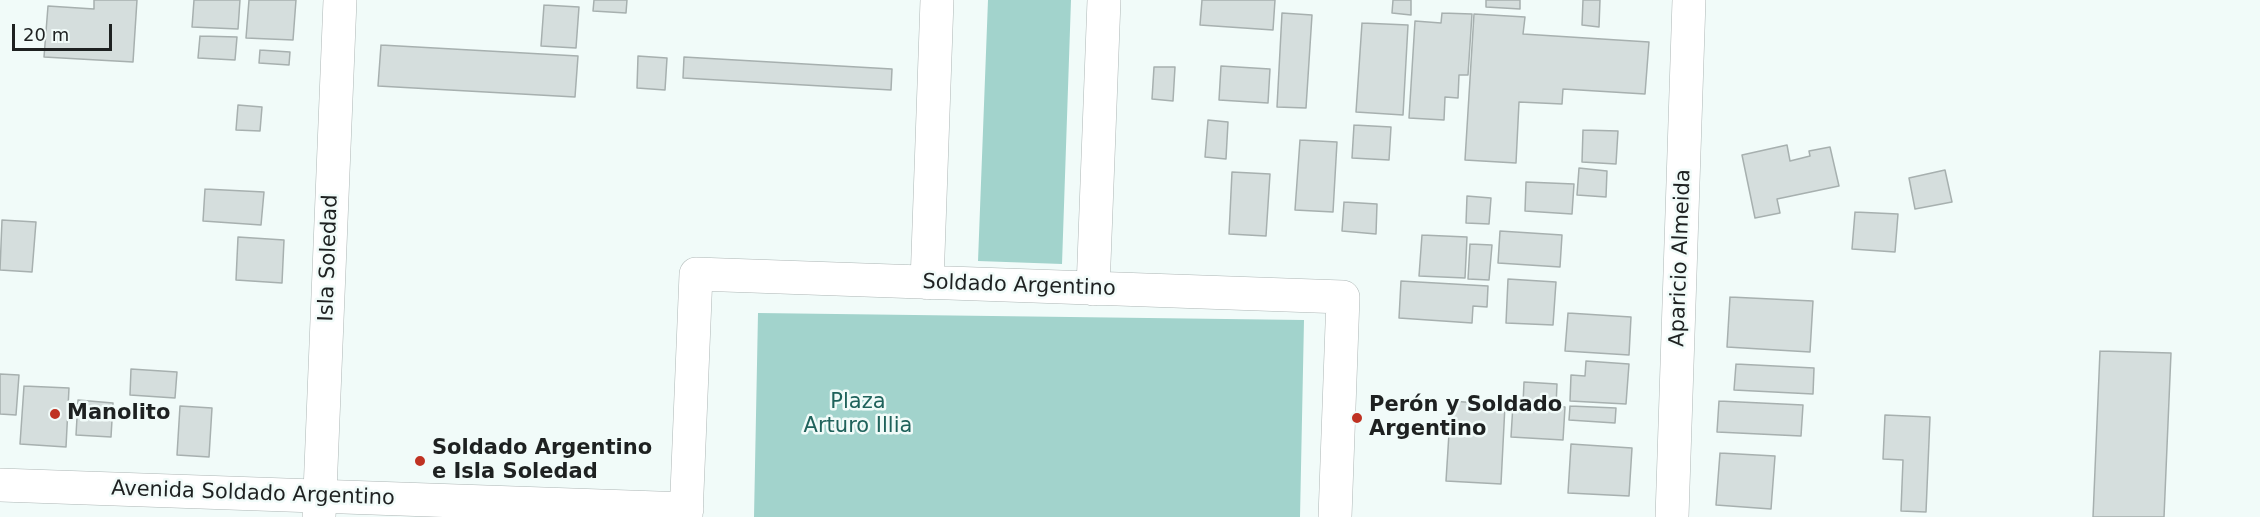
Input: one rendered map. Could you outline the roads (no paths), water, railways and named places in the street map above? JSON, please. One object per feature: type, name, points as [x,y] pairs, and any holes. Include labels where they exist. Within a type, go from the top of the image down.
[{"type":"main road","name":"Isla Soledad","points":[[319,507],[340,0]]},
{"type":"main road","points":[[927,283],[937,0]]},
{"type":"main road","points":[[1093,289],[1104,0]]},
{"type":"main road","name":"Aparicio Almeida","points":[[1672,517],[1689,0]]},
{"type":"main road","name":"Soldado Argentino","points":[[686,513],[696,274],[1342,297],[1335,517]]},
{"type":"main road","name":"Avenida Soldado Argentino","points":[[0,485],[319,507],[686,513]]},
{"type":"place","name":"Manolito","points":[[55,414]]},
{"type":"place","name":"Perón y Soldado Argentino","points":[[1357,418]]},
{"type":"place","name":"Soldado Argentino e Isla Soledad","points":[[420,461]]},
{"type":"park label","name":"Plaza Arturo Illia","points":[[858,415]]}]
